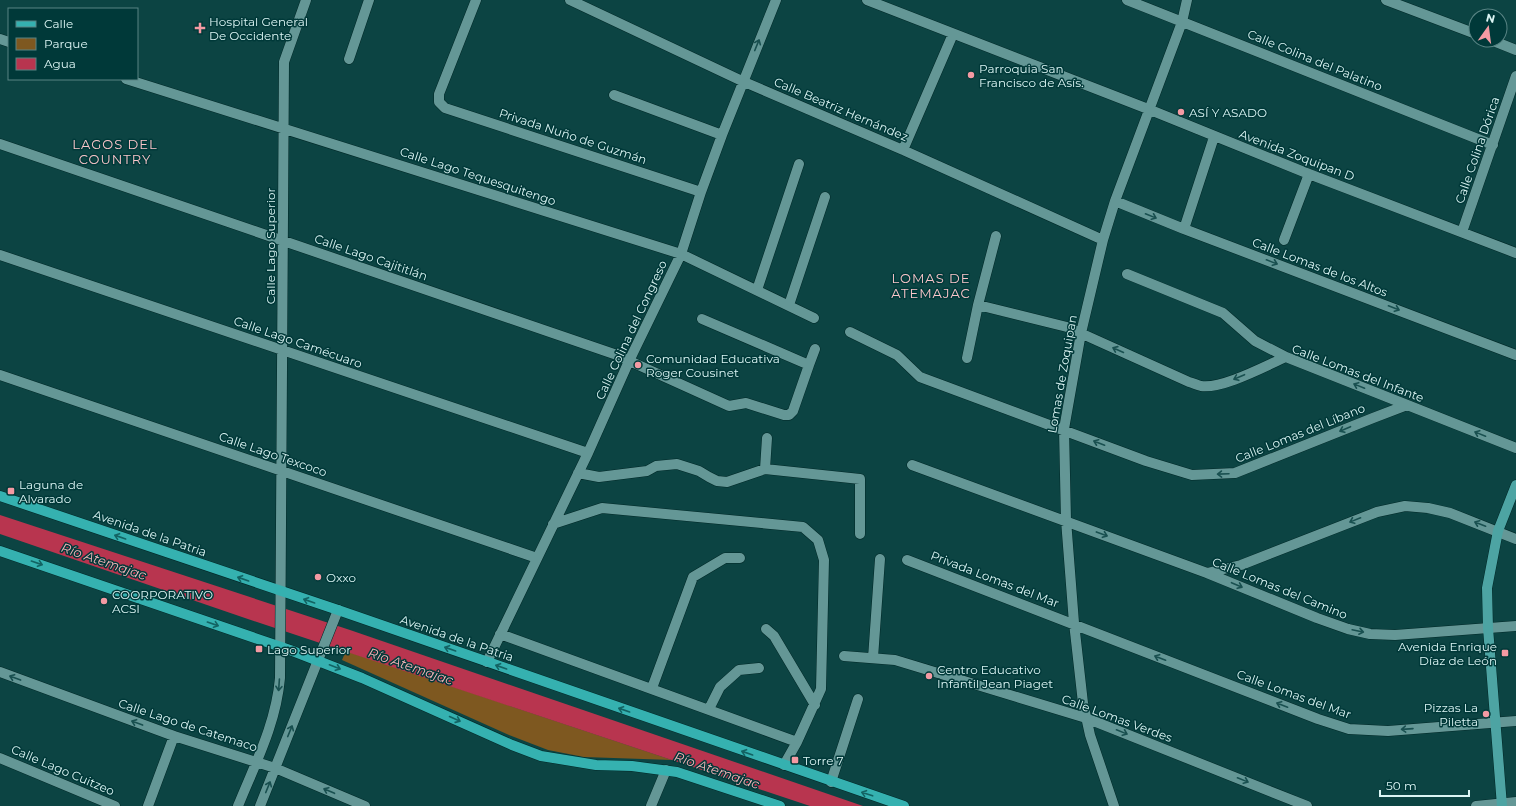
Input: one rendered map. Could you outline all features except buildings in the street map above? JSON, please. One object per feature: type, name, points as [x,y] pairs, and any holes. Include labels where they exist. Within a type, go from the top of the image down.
[{"type":"main road","points":[[1502,805],[1486,588],[1498,532],[1516,486]]},
{"type":"main road","name":"Avenida de la Patria","points":[[0,496],[336,615],[487,662],[904,806]]},
{"type":"main road","points":[[0,551],[280,646],[320,657],[362,678],[512,745],[541,756],[596,766],[632,766],[677,772],[780,806]]},
{"type":"street","name":"Calle Lago Superior","points":[[280,646],[284,62],[306,0]]},
{"type":"street","points":[[349,60],[369,0]]},
{"type":"street","name":"Privada Nuño de Guzmán","points":[[476,0],[439,94],[439,102],[445,108],[701,192]]},
{"type":"street","name":"Calle Beatriz Hernández","points":[[570,0],[742,81],[903,150],[1103,240]]},
{"type":"street","name":"Calle Colina del Congreso","points":[[487,662],[588,453],[629,361],[681,254],[701,192],[742,81],[776,0]]},
{"type":"street","name":"Avenida Zoquipan D","points":[[867,0],[1148,109],[1214,137],[1516,253]]},
{"type":"street","name":"Calle Colina del Palatino","points":[[1127,0],[1493,145]]},
{"type":"street","points":[[1386,0],[1468,31]]},
{"type":"street","name":"Lomas de Zoquipan","points":[[1114,806],[1090,735],[1086,718],[1074,624],[1066,520],[1064,430],[1081,333],[1103,240],[1114,201],[1189,2]]},
{"type":"street","points":[[903,150],[954,34]]},
{"type":"street","name":"Calle Colina Dórica","points":[[1462,232],[1516,76]]},
{"type":"street","name":"Calle Lago Tequesquitengo","points":[[129,80],[681,254],[814,318]]},
{"type":"street","points":[[614,95],[722,135]]},
{"type":"street","points":[[1184,229],[1214,137]]},
{"type":"street","name":"Calle Lago Cajititlán","points":[[0,144],[614,354],[729,406],[746,403],[784,415],[789,415],[793,411],[809,365]]},
{"type":"street","points":[[757,290],[799,164]]},
{"type":"street","points":[[1284,240],[1309,174]]},
{"type":"street","points":[[789,305],[825,197]]},
{"type":"street","name":"Calle Lomas de los Altos","points":[[1114,201],[1516,355]]},
{"type":"street","points":[[967,358],[978,305],[996,236]]},
{"type":"street","name":"Calle Lago Camécuaro","points":[[0,255],[588,453]]},
{"type":"street","points":[[1127,274],[1223,313],[1255,340],[1286,357]]},
{"type":"street","name":"Calle Lomas del Infante","points":[[978,305],[1067,327],[1189,382],[1202,386],[1216,386],[1228,382],[1286,357],[1516,448]]},
{"type":"street","points":[[702,319],[809,365],[815,349]]},
{"type":"street","points":[[850,332],[897,355],[920,377],[1064,430]]},
{"type":"street","name":"Calle Lago Texcoco","points":[[0,375],[537,558]]},
{"type":"street","name":"Calle Lomas del Líbano","points":[[1064,430],[1146,461],[1192,475],[1235,473],[1407,405]]},
{"type":"street","points":[[765,469],[767,438]]},
{"type":"street","points":[[578,473],[599,477],[647,471],[656,466],[678,464],[699,470],[717,481],[727,482],[765,469],[860,479],[860,534]]},
{"type":"street","name":"Calle Lomas del Camino","points":[[912,465],[1066,520],[1207,573],[1317,618],[1348,629],[1370,634],[1395,635],[1516,626]]},
{"type":"street","points":[[1207,573],[1241,565],[1377,512],[1405,506],[1428,508],[1450,513],[1516,539]]},
{"type":"street","points":[[553,524],[602,508],[803,527],[818,540],[824,560],[822,689],[797,742],[784,765]]},
{"type":"street","points":[[652,688],[693,577],[725,558],[740,558]]},
{"type":"street","points":[[873,658],[880,559]]},
{"type":"street","name":"Privada Lomas del Mar","points":[[908,560],[1074,624]]},
{"type":"street","points":[[260,806],[336,615]]},
{"type":"street","name":"Calle Lomas del Mar","points":[[1074,624],[1318,719],[1349,729],[1388,731],[1516,721]]},
{"type":"street","points":[[766,629],[774,636],[814,705]]},
{"type":"street","points":[[500,634],[797,742]]},
{"type":"street","points":[[238,806],[275,713],[279,684],[280,646]]},
{"type":"street","name":"Calle Lomas Verdes","points":[[844,656],[895,660],[1086,718],[1307,806]]},
{"type":"street","points":[[709,709],[720,687],[740,670],[759,668]]},
{"type":"street","name":"Calle Lago de Catemaco","points":[[0,672],[174,736],[256,761],[365,806]]},
{"type":"street","points":[[831,782],[858,699]]},
{"type":"street","points":[[148,806],[174,736]]},
{"type":"street","name":"Calle Lago Cuitzeo","points":[[0,758],[115,806]]},
{"type":"street","points":[[650,806],[666,770]]},
{"type":"street","points":[[1476,806],[1502,805],[1516,802]]},
{"type":"green space","points":[[346,651],[672,760],[584,757],[548,750],[509,735],[342,660]]},
{"type":"water","name":"Río Atemajac","points":[[0,515],[350,630],[863,806],[810,806],[242,617],[0,534]]},
{"type":"place","name":"Hospital General De Occidente","points":[[200,28]]},
{"type":"place","name":"Parroquia San Francisco de Asís.","points":[[971,75]]},
{"type":"place","name":"ASÍ Y ASADO","points":[[1181,112]]},
{"type":"place","name":"Comunidad Educativa Roger Cousinet","points":[[638,365]]},
{"type":"place","name":"Laguna de Alvarado","points":[[11,491]]},
{"type":"place","name":"Oxxo","points":[[318,577]]},
{"type":"place","name":"COORPORATIVO ACSI","points":[[104,601]]},
{"type":"place","name":"Lago Superior","points":[[259,649]]},
{"type":"place","name":"Avenida Enrique Díaz de León","points":[[1505,653]]},
{"type":"place","name":"Centro Educativo Infantil Jean Piaget","points":[[929,676]]},
{"type":"place","name":"Pizzas La Piletta","points":[[1486,714]]},
{"type":"place","name":"Torre 7","points":[[795,760]]},
{"type":"district","name":"LAGOS DEL COUNTRY","points":[[115,152]]},
{"type":"district","name":"LOMAS DE ATEMAJAC","points":[[931,286]]}]
